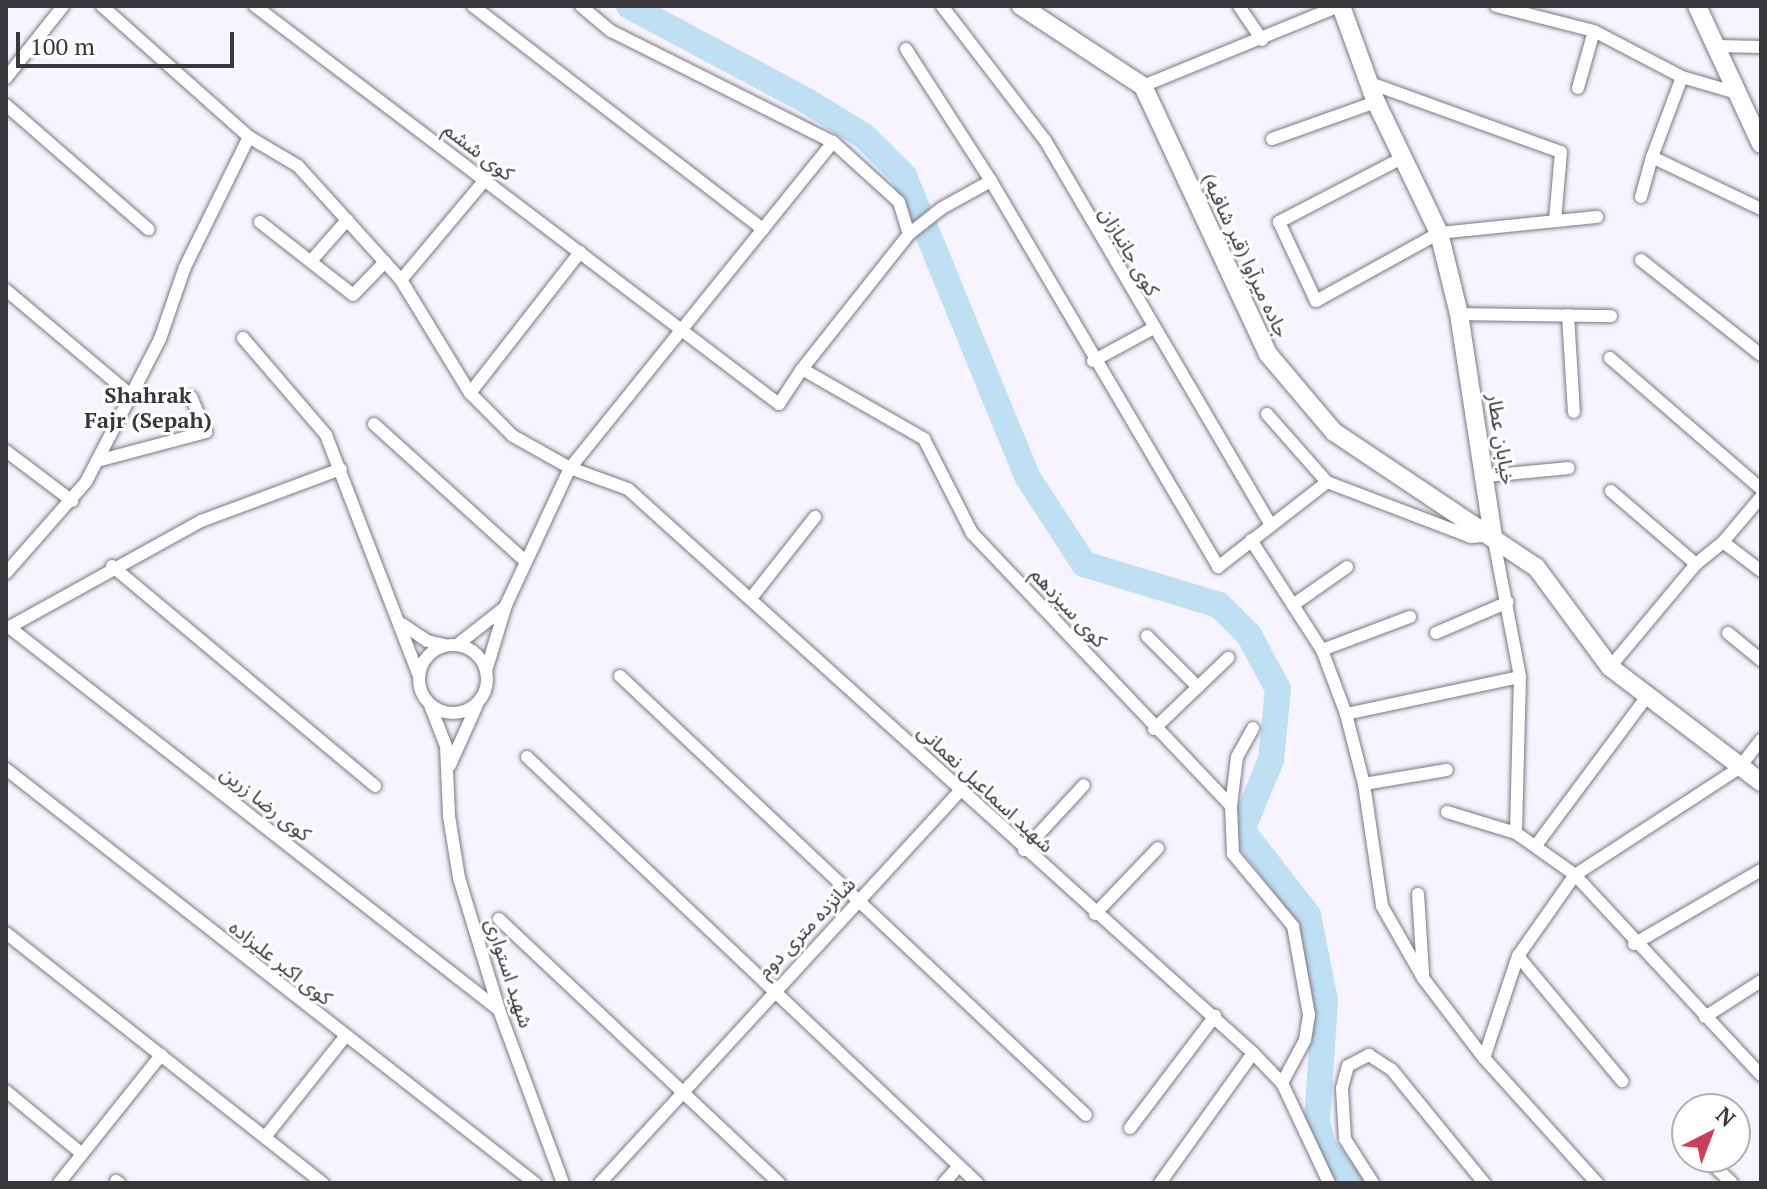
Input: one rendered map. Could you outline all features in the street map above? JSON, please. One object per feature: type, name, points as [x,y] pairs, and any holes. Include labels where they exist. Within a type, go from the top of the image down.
[{"type":"main road","points":[[1021,6],[1143,86]]},
{"type":"main road","name":"خیابان عطار","points":[[1340,6],[1376,102],[1439,233],[1459,314],[1487,476],[1493,535]]},
{"type":"main road","points":[[1697,6],[1761,144]]},
{"type":"main road","name":"جاده میرآوا (قبر شافیه)","points":[[1143,86],[1268,354],[1334,432],[1493,535]]},
{"type":"main road","points":[[1493,535],[1536,567],[1610,667],[1646,698],[1761,782]]},
{"type":"street","points":[[6,78],[63,6]]},
{"type":"street","name":"شهید اسماعیل نعمانی","points":[[102,6],[249,137],[298,166],[401,280],[470,393],[513,436],[570,468],[628,489],[752,597],[959,792],[1215,1016],[1282,1083],[1329,1183]]},
{"type":"street","name":"کوی ششم","points":[[255,6],[679,328]]},
{"type":"street","points":[[473,6],[763,229]]},
{"type":"street","points":[[581,6],[611,31],[833,142],[899,202],[909,234]]},
{"type":"street","name":"کوی جانبازان","points":[[942,6],[1045,140],[1152,329],[1271,525]]},
{"type":"street","points":[[1239,6],[1262,40]]},
{"type":"street","points":[[1143,86],[1340,6]]},
{"type":"street","points":[[1496,6],[1594,31],[1682,77],[1737,93]]},
{"type":"street","points":[[1578,88],[1594,31]]},
{"type":"street","points":[[1718,46],[1761,47]]},
{"type":"street","points":[[906,49],[991,181],[1093,361],[1218,567],[1327,482]]},
{"type":"street","points":[[1641,197],[1652,157],[1682,77]]},
{"type":"street","points":[[1370,83],[1561,152],[1555,220]]},
{"type":"street","points":[[1272,139],[1376,102]]},
{"type":"street","points":[[6,105],[148,229]]},
{"type":"street","points":[[6,573],[72,501],[97,461],[160,339],[185,267],[249,137]]},
{"type":"street","points":[[243,338],[326,435],[402,624],[430,705],[451,713],[479,701],[506,605],[570,468],[679,328],[833,142]]},
{"type":"street","points":[[1652,157],[1761,209]]},
{"type":"street","points":[[1402,158],[1279,222],[1316,301],[1439,233],[1597,217]]},
{"type":"street","points":[[401,280],[484,181]]},
{"type":"street","points":[[679,328],[779,404],[802,369],[909,234],[942,208],[991,181]]},
{"type":"street","points":[[311,261],[347,220]]},
{"type":"street","points":[[260,222],[353,295],[385,262]]},
{"type":"street","points":[[470,393],[580,252]]},
{"type":"street","points":[[1641,260],[1761,355]]},
{"type":"street","points":[[6,290],[132,396]]},
{"type":"street","points":[[1459,314],[1611,316]]},
{"type":"street","points":[[1568,315],[1574,412]]},
{"type":"street","points":[[1093,361],[1152,329]]},
{"type":"street","points":[[1610,358],[1761,489]]},
{"type":"street","name":"کوی سیزدهم","points":[[802,369],[924,439],[972,533],[1154,729],[1231,806]]},
{"type":"street","points":[[97,461],[206,432],[191,397]]},
{"type":"street","points":[[1267,414],[1327,482],[1471,537],[1493,535],[1520,677],[1516,833]]},
{"type":"street","points":[[374,424],[525,561]]},
{"type":"street","points":[[6,451],[72,501]]},
{"type":"street","points":[[1487,476],[1569,468]]},
{"type":"street","points":[[8,628],[112,566],[201,521],[341,469]]},
{"type":"street","points":[[1611,491],[1696,564]]},
{"type":"street","points":[[1610,667],[1696,564],[1723,542],[1761,497]]},
{"type":"street","points":[[752,597],[815,517]]},
{"type":"street","points":[[1251,540],[1322,650],[1346,714],[1364,784],[1382,906],[1423,978],[1484,1058],[1597,1183]]},
{"type":"street","points":[[1723,542],[1761,571]]},
{"type":"street","points":[[112,566],[375,786]]},
{"type":"street","points":[[1293,605],[1347,567]]},
{"type":"street","points":[[1436,633],[1508,602]]},
{"type":"street","points":[[418,674],[428,654],[452,645],[506,605]]},
{"type":"street","points":[[1322,650],[1410,617]]},
{"type":"street","points":[[402,624],[427,641],[476,653],[486,671]]},
{"type":"street","name":"کوی رضا زرین","points":[[8,628],[499,1010]]},
{"type":"street","points":[[1728,633],[1761,660]]},
{"type":"street","points":[[1147,636],[1198,687]]},
{"type":"street","points":[[1154,729],[1228,658]]},
{"type":"street","points":[[620,676],[1086,1115]]},
{"type":"street","points":[[1346,714],[1520,677]]},
{"type":"street","points":[[1537,844],[1646,698]]},
{"type":"street","name":"شهید استواری","points":[[449,768],[479,701]]},
{"type":"street","name":"شهید استواری","points":[[430,705],[441,726],[449,768],[449,816],[459,878],[499,1010],[563,1183]]},
{"type":"street","points":[[1253,728],[1237,757],[1231,806],[1233,854],[1293,926],[1309,1015],[1305,1040],[1282,1083]]},
{"type":"street","points":[[1484,1058],[1518,956],[1575,875],[1739,768],[1761,740]]},
{"type":"street","points":[[527,757],[977,1183]]},
{"type":"street","name":"کوی اکبر علیزاده","points":[[6,769],[344,1038],[535,1183]]},
{"type":"street","points":[[1364,784],[1447,770]]},
{"type":"street","points":[[1024,850],[1084,785]]},
{"type":"street","name":"شانزده متری دوم","points":[[600,1183],[681,1089],[959,792]]},
{"type":"street","points":[[1447,812],[1516,833],[1537,844],[1575,875],[1634,944],[1761,1075]]},
{"type":"street","points":[[1095,914],[1158,848]]},
{"type":"street","points":[[1634,944],[1761,870]]},
{"type":"street","points":[[1418,894],[1423,978]]},
{"type":"street","points":[[499,919],[779,1183]]},
{"type":"street","points":[[6,933],[323,1183]]},
{"type":"street","points":[[1518,956],[1622,1081]]},
{"type":"street","points":[[1705,1017],[1761,981]]},
{"type":"street","points":[[1130,1128],[1215,1016]]},
{"type":"street","points":[[265,1137],[344,1038]]},
{"type":"street","points":[[1160,1183],[1253,1053]]},
{"type":"street","points":[[59,1183],[161,1055]]},
{"type":"street","points":[[1373,1183],[1345,1139],[1342,1088],[1348,1066],[1358,1058],[1369,1055],[1392,1070],[1484,1183]]},
{"type":"street","points":[[6,1091],[81,1153]]},
{"type":"street","points":[[944,1183],[958,1167]]},
{"type":"waterway","points":[[629,6],[807,101],[864,136],[904,176],[1028,478],[1084,564],[1219,605],[1249,635],[1278,689],[1271,760],[1242,830],[1308,915],[1325,1001],[1317,1121],[1323,1146],[1352,1183]]},
{"type":"district","name":"Shahrak Fajr (Sepah)","points":[[148,406]]}]
